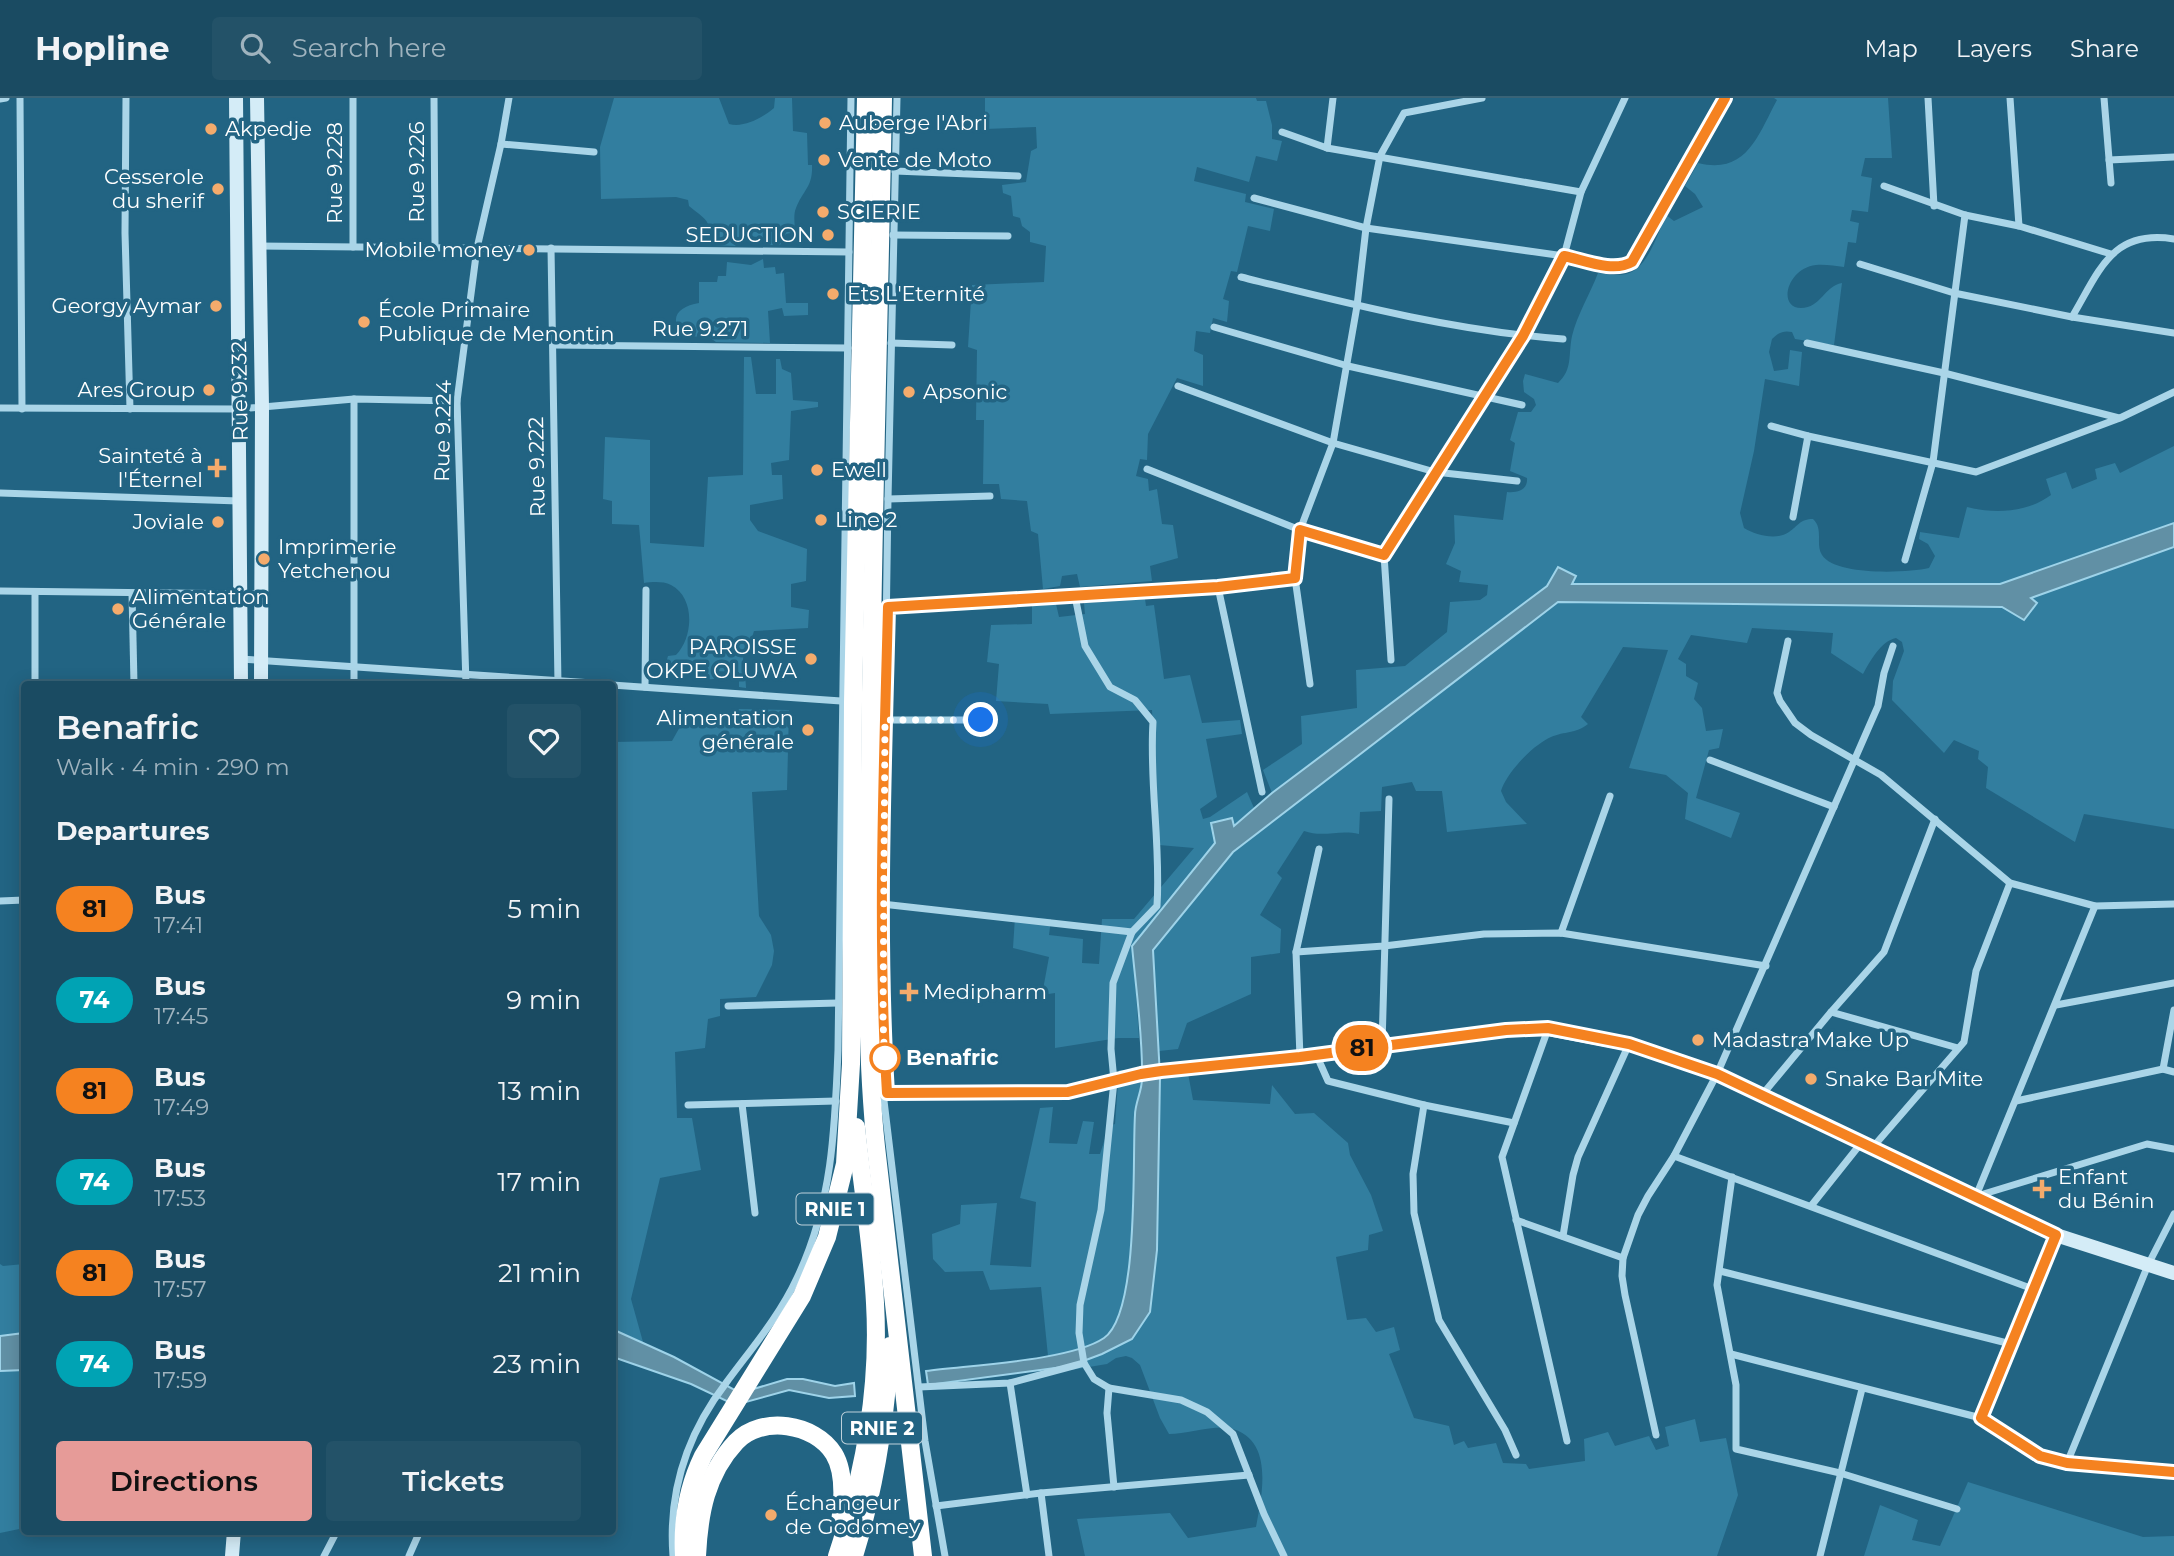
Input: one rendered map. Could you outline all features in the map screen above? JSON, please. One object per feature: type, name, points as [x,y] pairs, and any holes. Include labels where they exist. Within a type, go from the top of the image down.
[{"type":"highway","name":"RNIE 1","points":[[684,1556],[685,1517],[694,1475],[703,1456],[802,1296],[827,1237],[845,1164],[851,1064],[854,689],[866,98]]},
{"type":"highway","name":"RNIE 1","points":[[883,98],[871,689],[869,1003],[872,1105],[923,1556]]},
{"type":"highway","points":[[838,1028],[851,1064]]},
{"type":"highway","name":"RNIE 2","points":[[836,1556],[862,1468],[871,1410],[876,1347],[872,1265],[851,1064]]},
{"type":"highway","name":"RNIE 2","points":[[855,1556],[874,1479],[881,1434],[888,1380],[892,1298]]},
{"type":"highway","points":[[697,1556],[700,1520],[708,1488],[718,1465],[737,1441],[748,1433],[779,1426],[816,1435],[833,1452],[839,1468],[841,1512],[836,1556]]},
{"type":"street","points":[[0,99],[6,98]]},
{"type":"street","points":[[20,98],[22,408]]},
{"type":"street","points":[[126,98],[125,233],[130,409]]},
{"type":"street","name":"Rue 9.232","points":[[236,98],[241,681]]},
{"type":"street","name":"Rue 9.232","points":[[257,98],[262,407],[261,681]]},
{"type":"street","name":"Rue 9.228","points":[[353,98],[353,247]]},
{"type":"street","name":"Rue 9.226","points":[[434,98],[435,246]]},
{"type":"street","name":"Rue 9.224","points":[[466,681],[457,401],[477,248],[509,98]]},
{"type":"street","points":[[673,1556],[672,1515],[689,1443],[724,1385],[775,1317],[797,1279],[809,1251],[827,1192],[834,1145],[838,1028],[850,98]]},
{"type":"street","points":[[897,98],[885,720],[883,1020],[887,1093],[884,1101],[919,1387],[945,1556]]},
{"type":"street","points":[[1327,148],[1334,98]]},
{"type":"street","points":[[1310,684],[1295,578],[1300,530],[1333,443],[1348,366],[1366,228],[1380,156],[1404,113],[1482,98]]},
{"type":"street","points":[[1391,660],[1384,555],[1523,336],[1564,256],[1581,192],[1625,98]]},
{"type":"street","points":[[1254,198],[1366,228],[1624,267],[1632,262],[1725,98]]},
{"type":"street","points":[[1928,98],[1934,206]]},
{"type":"street","points":[[2010,98],[2019,226]]},
{"type":"street","points":[[2104,98],[2111,183]]},
{"type":"street","points":[[1282,132],[1327,148],[1581,192]]},
{"type":"street","points":[[501,144],[594,152]]},
{"type":"street","points":[[2109,160],[2174,157]]},
{"type":"street","points":[[895,171],[1018,176]]},
{"type":"street","points":[[1884,186],[1934,206],[2019,226],[2111,254]]},
{"type":"street","points":[[1905,560],[1933,462],[1965,215]]},
{"type":"street","points":[[893,235],[1008,236]]},
{"type":"street","points":[[2071,317],[2111,254],[2133,240],[2174,239]]},
{"type":"street","points":[[258,246],[849,252]]},
{"type":"street","name":"Rue 9.222","points":[[551,248],[558,681]]},
{"type":"street","points":[[1860,264],[1954,293],[2071,317],[2174,333]]},
{"type":"street","points":[[1241,277],[1357,306],[1523,336],[1563,339]]},
{"type":"street","points":[[1214,327],[1348,366],[1522,405]]},
{"type":"street","points":[[891,343],[952,345]]},
{"type":"street","points":[[1807,343],[1944,373],[2120,418]]},
{"type":"street","name":"Rue 9.271","points":[[553,345],[848,348]]},
{"type":"street","points":[[1178,386],[1333,443],[1435,471],[1517,481]]},
{"type":"street","points":[[1771,426],[1976,472],[2120,418],[2174,392]]},
{"type":"street","points":[[0,408],[239,410],[355,399],[457,401]]},
{"type":"street","points":[[354,681],[355,399]]},
{"type":"street","points":[[1793,517],[1808,436]]},
{"type":"street","points":[[1147,469],[1300,530],[1384,555]]},
{"type":"street","points":[[0,493],[240,501]]},
{"type":"street","points":[[888,499],[990,496]]},
{"type":"street","points":[[888,607],[1218,587],[1295,578]]},
{"type":"street","points":[[1218,587],[1262,792]]},
{"type":"street","points":[[645,687],[646,590]]},
{"type":"street","points":[[0,591],[262,594]]},
{"type":"street","points":[[34,592],[35,681]]},
{"type":"street","points":[[132,593],[134,681]]},
{"type":"street","points":[[1075,596],[1085,646],[1110,687],[1135,700],[1153,722],[1151,758],[1159,874],[1157,905],[1132,932],[1113,982],[1111,1049],[1114,1081],[1101,1210],[1080,1305],[1079,1334],[1084,1363],[1094,1378],[1109,1388],[1181,1399],[1207,1412],[1233,1434],[1264,1514],[1284,1556]]},
{"type":"street","points":[[1788,641],[1778,684],[1780,701],[1801,729],[1881,775],[2010,883],[2095,906],[2174,904]]},
{"type":"street","points":[[1656,1435],[1625,1295],[1623,1258],[1648,1196],[1674,1156],[1717,1074],[1766,966],[1878,706],[1884,673],[1893,646]]},
{"type":"street","points":[[241,659],[546,681]]},
{"type":"street","points":[[616,685],[841,701]]},
{"type":"street","points":[[885,720],[981,720]]},
{"type":"street","points":[[1710,760],[1834,807]]},
{"type":"street","points":[[1561,933],[1609,796]]},
{"type":"street","points":[[1382,1045],[1389,799]]},
{"type":"street","points":[[1762,1096],[1830,1012],[1884,953],[1935,819]]},
{"type":"street","points":[[1300,1057],[1296,952],[1319,849]]},
{"type":"street","points":[[1811,1206],[1964,1042],[1976,971],[2010,883]]},
{"type":"street","points":[[0,901],[21,900]]},
{"type":"street","points":[[883,904],[1132,932]]},
{"type":"street","points":[[1976,1196],[2095,906]]},
{"type":"street","points":[[1296,952],[1384,946],[1484,934],[1561,933],[1766,966]]},
{"type":"street","points":[[2056,1005],[2174,983]]},
{"type":"street","points":[[728,1006],[838,1003]]},
{"type":"street","points":[[2162,1069],[2174,1010]]},
{"type":"street","points":[[1830,1012],[1958,1048]]},
{"type":"street","points":[[887,1093],[1068,1092],[1161,1071],[1300,1057],[1506,1030],[1548,1028],[1629,1044],[1717,1074],[2056,1235],[2174,1273]]},
{"type":"street","points":[[1548,1028],[1502,1157],[1567,1441]]},
{"type":"street","points":[[1563,1236],[1578,1157],[1629,1044]]},
{"type":"street","points":[[1315,1053],[1328,1081],[1424,1105],[1514,1123]]},
{"type":"street","points":[[2016,1101],[2162,1069],[2174,1072]]},
{"type":"street","points":[[688,1105],[836,1101]]},
{"type":"street","points":[[742,1104],[755,1213]]},
{"type":"street","points":[[1424,1105],[1413,1174],[1414,1213],[1439,1320],[1505,1430],[1516,1455]]},
{"type":"street","points":[[1976,1196],[2147,1144],[2174,1149]]},
{"type":"street","points":[[1674,1156],[2033,1289]]},
{"type":"street","points":[[1732,1177],[1717,1285],[1736,1385],[1736,1449],[1840,1474],[1957,1508]]},
{"type":"street","points":[[2067,1463],[2148,1265],[2174,1214]]},
{"type":"street","points":[[1516,1220],[1623,1258]]},
{"type":"street","points":[[1981,1418],[2056,1235]]},
{"type":"street","points":[[1720,1271],[2011,1345]]},
{"type":"street","points":[[1731,1354],[1981,1418],[2040,1456],[2067,1463],[2174,1472]]},
{"type":"street","points":[[919,1387],[1010,1383],[1084,1363]]},
{"type":"street","points":[[1010,1383],[1027,1495]]},
{"type":"street","points":[[1109,1388],[1107,1413],[1114,1487]]},
{"type":"street","points":[[1820,1556],[1862,1389]]},
{"type":"street","points":[[936,1506],[1041,1493],[1249,1475]]},
{"type":"street","points":[[1041,1493],[1049,1556]]},
{"type":"street","points":[[232,1556],[234,1535]]},
{"type":"street","points":[[324,1556],[335,1535]]},
{"type":"street","points":[[409,1556],[418,1535]]},
{"type":"shaded area","points":[[614,98],[719,98],[729,124],[735,125],[764,115],[774,108],[775,98],[792,98],[793,131],[807,133],[808,165],[812,165],[809,184],[795,211],[795,232],[786,234],[780,245],[768,245],[757,237],[749,236],[735,246],[712,245],[707,222],[689,206],[688,200],[676,197],[601,199],[600,147]]},
{"type":"shaded area","points":[[985,98],[1256,98],[1257,101],[1266,101],[1272,125],[1272,139],[1282,141],[1277,161],[1256,156],[1249,182],[1197,167],[1194,181],[1246,194],[1245,202],[1274,209],[1270,231],[1248,226],[1237,272],[1231,271],[1223,299],[1229,301],[1227,322],[1213,318],[1210,333],[1196,331],[1194,351],[1203,355],[1203,386],[1177,378],[1148,434],[1147,460],[1140,459],[1136,476],[1148,479],[1149,491],[1157,489],[1162,524],[1173,525],[1178,558],[1150,566],[1152,581],[1080,587],[1077,574],[1062,576],[1060,586],[1043,589],[1038,534],[1031,531],[1027,501],[1001,499],[999,484],[983,484],[984,420],[976,420],[977,350],[968,347],[972,285],[1044,282],[1046,246],[1030,242],[1030,232],[1022,226],[1020,218],[1013,216],[1011,196],[1003,193],[1002,185],[1026,182],[1031,151],[1037,148],[1036,127],[985,129]]},
{"type":"shaded area","points":[[1774,98],[1888,98],[1892,158],[1865,158],[1861,176],[1872,178],[1868,212],[1852,210],[1850,221],[1859,223],[1856,243],[1848,242],[1844,267],[1819,265],[1806,268],[1792,280],[1789,302],[1801,308],[1813,305],[1831,288],[1842,283],[1834,345],[1795,339],[1789,331],[1772,339],[1769,352],[1774,371],[1788,369],[1790,350],[1802,352],[1799,386],[1765,379],[1754,451],[1740,513],[1744,528],[1772,537],[1784,535],[1802,522],[1813,519],[1818,527],[1820,551],[1829,562],[1841,567],[1872,571],[1929,568],[1935,556],[1928,544],[1919,539],[1920,532],[1959,538],[1967,507],[1988,511],[2021,509],[2051,495],[2046,479],[2066,472],[2072,489],[2097,479],[2095,469],[2115,463],[2120,473],[2174,446],[2174,523],[2000,584],[1571,584],[1558,567],[1547,586],[1272,793],[1263,770],[1302,744],[1301,716],[1357,708],[1356,670],[1405,666],[1447,632],[1450,602],[1480,600],[1487,595],[1488,585],[1459,582],[1461,571],[1446,564],[1455,543],[1454,515],[1503,520],[1507,492],[1518,491],[1526,485],[1527,478],[1510,471],[1515,443],[1510,440],[1518,412],[1531,412],[1536,405],[1534,399],[1524,392],[1525,374],[1558,383],[1563,378],[1568,367],[1574,328],[1598,273],[1619,275],[1633,271],[1651,250],[1666,215],[1674,221],[1703,207],[1695,194],[1685,186],[1698,163],[1715,165],[1740,158],[1757,138],[1777,100]]},
{"type":"shaded area","points":[[763,259],[764,268],[775,267],[776,274],[784,273],[786,303],[808,303],[808,315],[784,316],[782,308],[768,311],[770,343],[716,342],[709,337],[684,336],[676,324],[676,318],[681,310],[699,303],[699,282],[717,282],[718,276],[726,276],[727,262],[751,265]]},
{"type":"shaded area","points":[[744,357],[751,357],[756,394],[776,394],[776,359],[780,359],[782,369],[791,373],[793,400],[818,402],[818,407],[791,411],[789,460],[771,463],[772,475],[782,475],[783,499],[750,505],[750,520],[758,531],[807,549],[806,581],[791,584],[791,607],[809,610],[808,628],[754,631],[743,656],[746,688],[739,687],[739,672],[715,671],[714,679],[696,680],[695,664],[666,663],[668,656],[676,655],[686,639],[689,618],[685,599],[671,585],[644,583],[639,525],[612,524],[612,501],[603,499],[605,437],[650,440],[650,543],[704,547],[708,477],[743,475]]},
{"type":"shaded area","points":[[2174,523],[2174,547],[2031,598],[2037,603],[2024,620],[2002,607],[1558,602],[1233,852],[1153,950],[1160,1076],[1157,1250],[1150,1312],[1132,1339],[1070,1366],[928,1385],[926,1371],[1019,1361],[1068,1352],[1104,1338],[1116,1323],[1124,1299],[1129,1268],[1135,1110],[1142,1079],[1132,946],[1215,843],[1211,823],[1232,818],[1234,826],[1272,793],[1547,586],[1558,567],[1576,576],[1572,584],[2000,584]]},
{"type":"shaded area","points":[[2174,547],[2174,829],[2084,814],[2075,842],[1986,788],[1988,767],[1978,759],[1979,751],[1954,740],[1944,753],[1892,700],[1893,681],[1904,651],[1902,642],[1896,638],[1881,647],[1863,674],[1831,653],[1833,633],[1752,628],[1747,643],[1691,635],[1678,659],[1686,664],[1686,676],[1698,683],[1694,699],[1702,708],[1706,731],[1723,729],[1719,748],[1709,750],[1696,798],[1740,813],[1731,838],[1685,819],[1688,793],[1666,775],[1629,768],[1668,650],[1623,647],[1581,717],[1588,724],[1551,737],[1536,746],[1504,784],[1501,791],[1506,802],[1527,824],[1447,832],[1442,791],[1416,791],[1412,782],[1382,787],[1381,811],[1360,812],[1359,834],[1318,834],[1304,831],[1277,873],[1282,878],[1260,915],[1281,929],[1280,953],[1251,957],[1251,994],[1187,1023],[1178,1049],[1159,1051],[1153,950],[1233,852],[1558,602],[2002,607],[2024,620],[2030,598]]},
{"type":"shaded area","points":[[1145,599],[1146,606],[1154,605],[1164,679],[1190,675],[1202,723],[1240,720],[1242,734],[1206,739],[1217,797],[1200,809],[1203,819],[1247,792],[1254,808],[1215,842],[1133,946],[1139,1038],[1118,1038],[1055,1048],[1055,993],[1042,995],[1049,957],[1013,948],[1015,917],[1051,919],[1049,935],[1083,939],[1082,963],[1099,964],[1102,919],[1134,919],[1194,848],[1159,845],[1152,710],[1050,714],[1048,704],[996,701],[999,664],[987,662],[991,625],[1032,624],[1032,606],[1056,604],[1059,617],[1085,614],[1084,603]]},
{"type":"shaded area","points":[[737,709],[789,710],[787,790],[752,792],[759,916],[771,935],[774,951],[772,965],[756,997],[720,999],[720,1016],[708,1019],[705,1048],[675,1052],[677,1118],[692,1118],[701,1170],[660,1178],[631,1299],[643,1342],[616,1330],[616,742],[672,741],[681,725],[731,722]]},
{"type":"shaded area","points":[[1187,1068],[1193,1100],[1270,1104],[1272,1085],[1295,1114],[1314,1113],[1348,1143],[1350,1155],[1371,1195],[1383,1231],[1369,1235],[1368,1250],[1336,1257],[1347,1320],[1366,1318],[1376,1332],[1394,1327],[1400,1350],[1389,1354],[1414,1418],[1449,1426],[1454,1445],[1464,1441],[1468,1448],[1496,1443],[1503,1463],[1526,1464],[1529,1469],[1585,1461],[1584,1439],[1608,1432],[1615,1446],[1649,1436],[1656,1450],[1669,1446],[1665,1427],[1695,1419],[1700,1442],[1726,1438],[1738,1495],[1717,1556],[1085,1556],[1077,1519],[1170,1513],[1188,1538],[1256,1527],[1262,1469],[1253,1443],[1244,1434],[1223,1427],[1169,1434],[1140,1365],[1132,1358],[1126,1356],[1107,1364],[1071,1370],[1070,1366],[1132,1339],[1150,1312],[1157,1250],[1160,1076]]},
{"type":"shaded area","points":[[1119,1070],[1126,1070],[1129,1085],[1142,1081],[1135,1113],[1132,1233],[1125,1298],[1116,1322],[1104,1338],[1084,1348],[1048,1356],[1041,1287],[990,1290],[983,1271],[945,1272],[933,1259],[932,1234],[960,1224],[961,1205],[997,1203],[990,1265],[1031,1267],[1036,1202],[1020,1198],[1040,1108],[1053,1107],[1049,1143],[1077,1144],[1083,1121],[1094,1122],[1089,1154],[1100,1154],[1109,1126],[1115,1124]]},
{"type":"shaded area","points":[[0,1264],[21,1264],[21,1333],[0,1336]]},
{"type":"shaded area","points":[[616,1331],[674,1357],[740,1393],[787,1379],[803,1379],[835,1386],[854,1383],[855,1396],[829,1398],[789,1390],[735,1405],[691,1384],[616,1358]]},
{"type":"shaded area","points":[[21,1333],[21,1370],[0,1371],[0,1336]]},
{"type":"shaded area","points":[[21,1370],[21,1529],[0,1533],[0,1371]]},
{"type":"shaded area","points":[[1968,1482],[2143,1537],[2174,1536],[2174,1556],[1864,1556],[1880,1505],[1918,1520],[1912,1540],[1940,1546]]},
{"type":"bus line","name":"81","points":[[1725,98],[1632,262],[1624,267],[1613,267],[1564,256],[1523,336],[1487,396],[1435,471],[1384,555],[1300,530],[1295,578],[1218,587],[888,607],[883,904],[883,1020],[887,1093],[1068,1092],[1161,1071],[1300,1057],[1506,1030],[1548,1028],[1629,1044],[1717,1074],[2056,1235],[1981,1418],[2040,1456],[2067,1463],[2174,1472]]},
{"type":"place","name":"Auberge l'Abri","points":[[825,123]]},
{"type":"place","name":"Akpedje","points":[[211,129]]},
{"type":"place","name":"Vente de Moto","points":[[824,160]]},
{"type":"place","name":"Cesserole du sherif","points":[[218,189]]},
{"type":"place","name":"SCIERIE","points":[[823,212]]},
{"type":"place","name":"SEDUCTION","points":[[828,235]]},
{"type":"place","name":"Mobile money","points":[[529,250]]},
{"type":"place","name":"Ets L'Eternité","points":[[833,294]]},
{"type":"place","name":"Georgy Aymar","points":[[216,306]]},
{"type":"place","name":"École Primaire Publique de Menontin","points":[[364,322]]},
{"type":"place","name":"Ares Group","points":[[209,390]]},
{"type":"place","name":"Apsonic","points":[[909,392]]},
{"type":"place","name":"Sainteté à l'Éternel","points":[[217,468]]},
{"type":"place","name":"Ewell","points":[[817,470]]},
{"type":"place","name":"Line 2","points":[[821,520]]},
{"type":"place","name":"Joviale","points":[[218,522]]},
{"type":"place","name":"Imprimerie Yetchenou","points":[[264,559]]},
{"type":"place","name":"Alimentation Générale","points":[[118,609]]},
{"type":"place","name":"PAROISSE OKPE OLUWA","points":[[811,659]]},
{"type":"place","name":"Alimentation générale","points":[[808,730]]},
{"type":"place","name":"Medipharm","points":[[909,992]]},
{"type":"place","name":"Madastra Make Up","points":[[1698,1040]]},
{"type":"place","name":"Benafric","points":[[885,1058]]},
{"type":"place","name":"Snake Bar Mite","points":[[1811,1079]]},
{"type":"place","name":"Enfant du Bénin","points":[[2042,1189]]},
{"type":"place","name":"Échangeur de Godomey","points":[[771,1515]]},
{"type":"route","points":[[885,1058],[885,1069],[883,904],[885,720],[981,720]]}]
